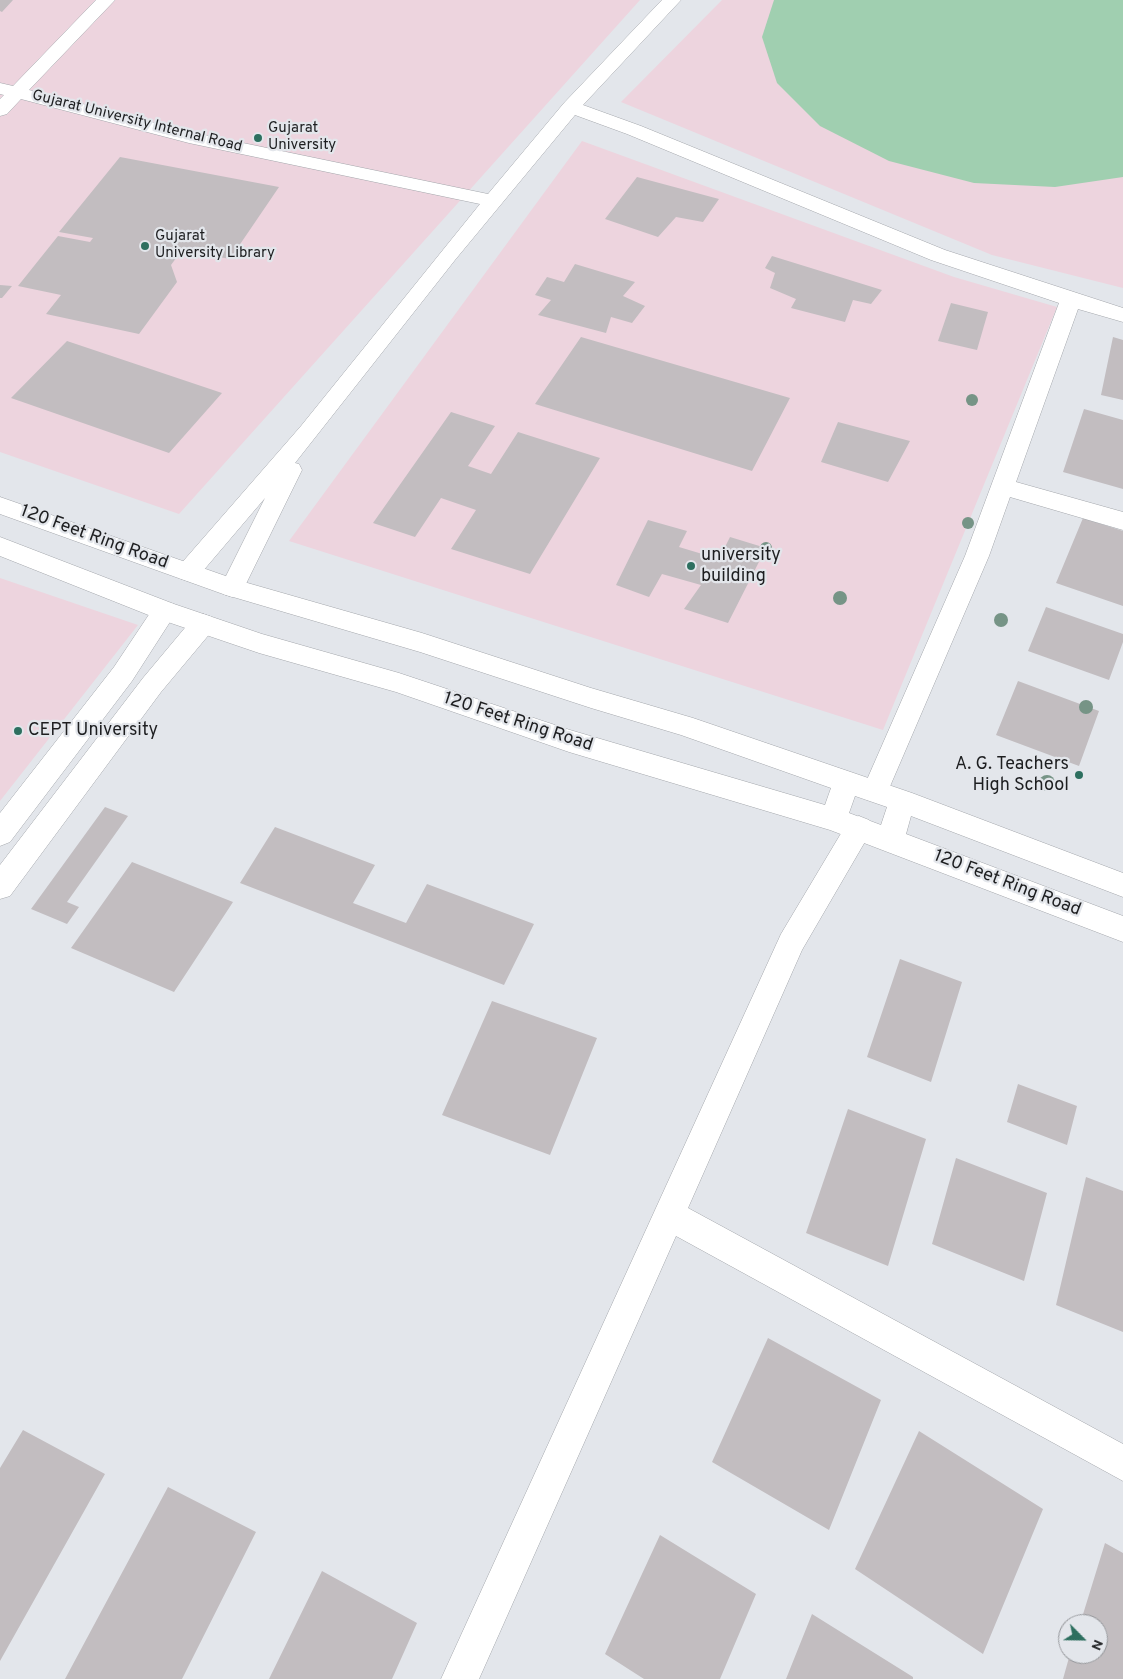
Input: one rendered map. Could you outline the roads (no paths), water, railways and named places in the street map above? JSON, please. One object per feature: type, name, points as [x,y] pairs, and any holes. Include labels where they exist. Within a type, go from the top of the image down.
[{"type":"street","name":"Gujarat University Internal Road","points":[[0,110],[8,90],[106,0]]},
{"type":"street","points":[[0,834],[123,674],[188,572],[310,432],[448,255],[571,107],[672,0]]},
{"type":"street","name":"Gujarat University Internal Road","points":[[8,90],[189,137],[493,201]]},
{"type":"street","points":[[571,107],[634,130],[938,256],[1071,300],[1123,315]]},
{"type":"street","points":[[875,791],[977,556],[1071,300]]},
{"type":"street","points":[[0,887],[152,685],[232,588],[310,432]]},
{"type":"street","points":[[1002,486],[1123,521]]},
{"type":"street","name":"120 Feet Ring Road","points":[[0,505],[232,588]]},
{"type":"street","points":[[0,546],[165,610]]},
{"type":"street","points":[[232,588],[422,642],[591,698],[684,725],[875,791],[1123,885]]},
{"type":"street","name":"120 Feet Ring Road","points":[[165,610],[260,643],[399,683],[569,740],[846,824],[1123,929]]},
{"type":"street","points":[[460,1679],[846,824],[847,782]]},
{"type":"street","points":[[890,840],[902,801]]},
{"type":"street","points":[[669,1215],[1123,1463]]},
{"type":"place","name":"Gujarat University","points":[[258,138]]},
{"type":"place","name":"Gujarat University Library","points":[[145,246]]},
{"type":"place","name":"university building","points":[[691,566]]},
{"type":"place","name":"CEPT University","points":[[18,731]]},
{"type":"place","name":"A. G. Teachers High School","points":[[1079,775]]}]
